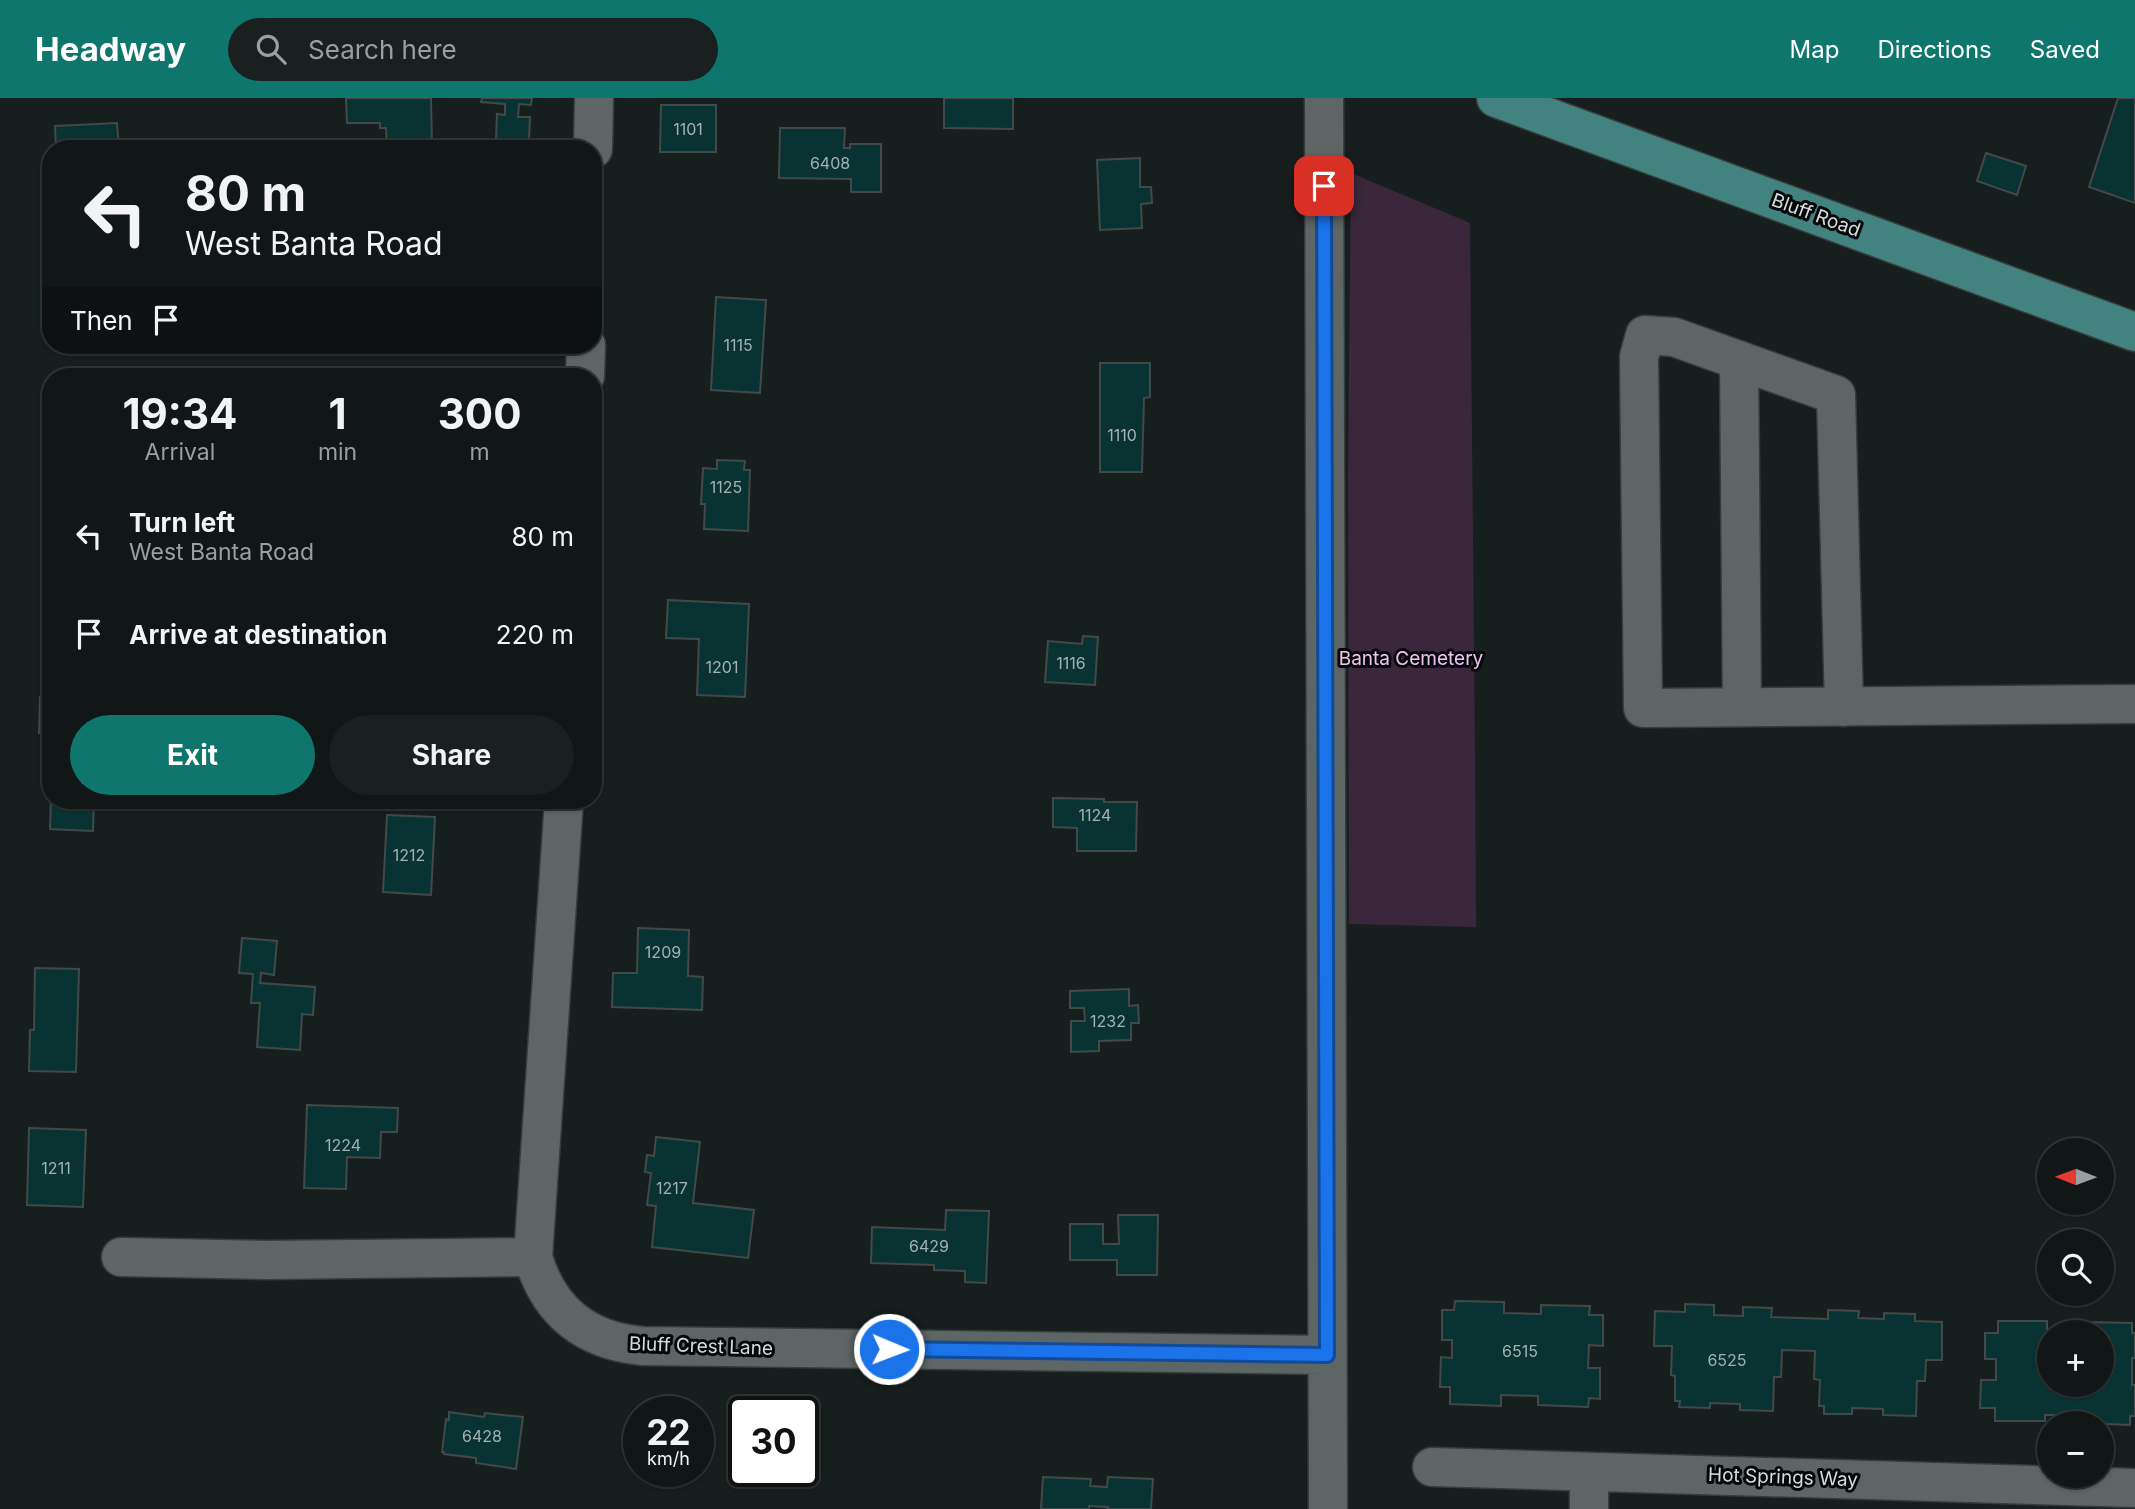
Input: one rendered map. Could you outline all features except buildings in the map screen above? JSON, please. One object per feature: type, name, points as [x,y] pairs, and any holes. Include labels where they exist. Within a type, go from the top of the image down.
[{"type":"main road","name":"Bluff Road","points":[[1496,98],[2135,332]]},
{"type":"street","points":[[593,140],[594,98]]},
{"type":"street","points":[[1324,98],[1328,1509]]},
{"type":"street","points":[[1844,707],[1836,396],[1674,337],[1645,335],[1639,357],[1643,708],[1844,707],[2135,704]]},
{"type":"street","points":[[1739,360],[1742,707]]},
{"type":"street","name":"Bluff Crest Lane","points":[[563,809],[533,1257],[545,1288],[565,1314],[578,1325],[593,1334],[624,1345],[1327,1355]]},
{"type":"street","points":[[121,1257],[266,1260],[533,1257]]},
{"type":"street","name":"Hot Springs Way","points":[[1432,1467],[1589,1490],[1996,1496],[2135,1488]]},
{"type":"green space","name":"Banta Cemetery","points":[[1351,173],[1470,223],[1476,927],[1349,924],[1348,473]]},
{"type":"route","points":[[889,1349],[1327,1355],[1324,186]]}]
